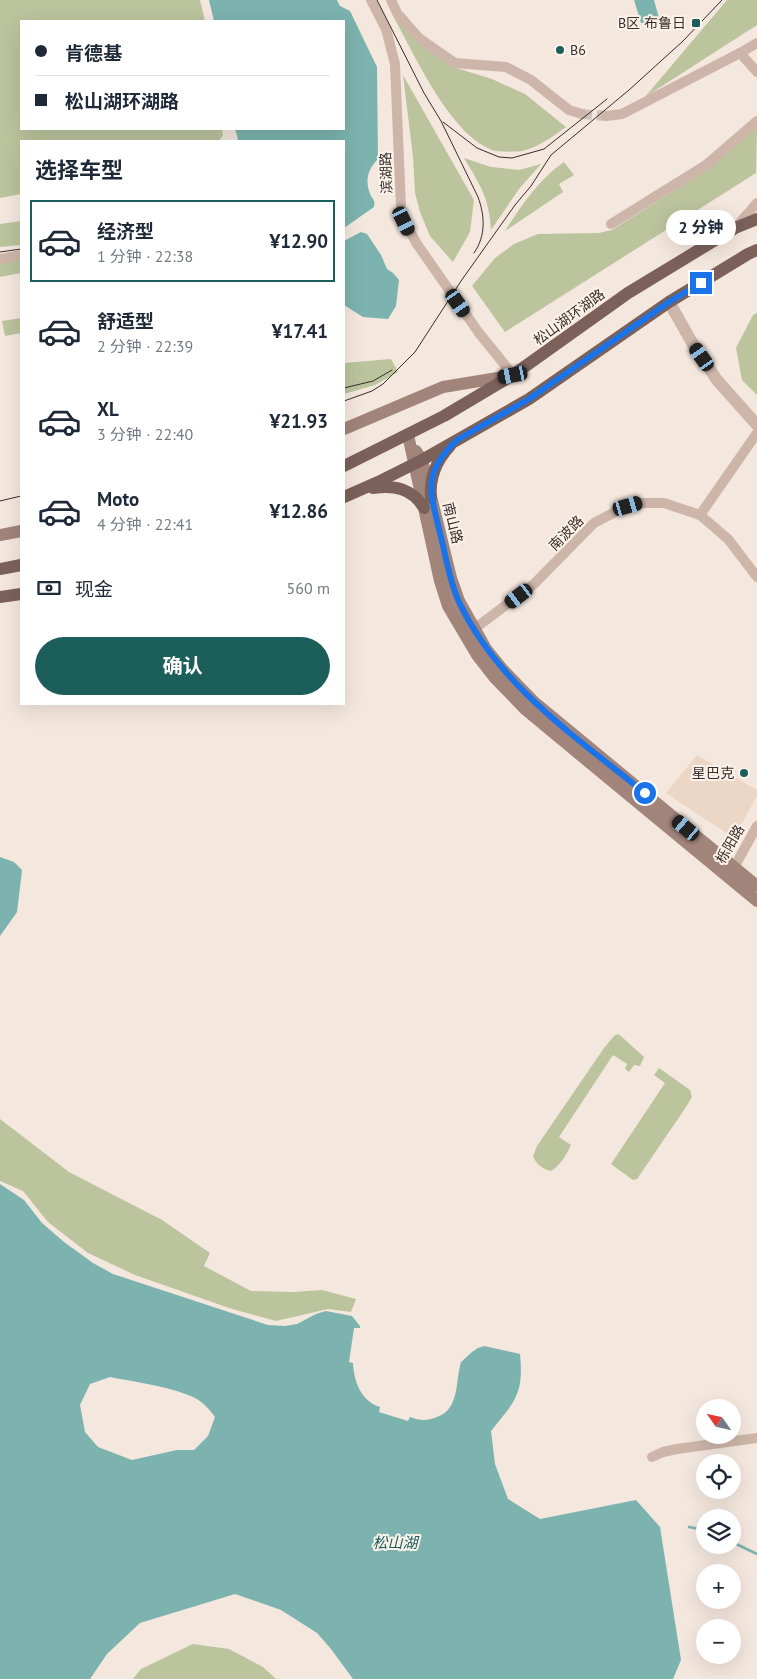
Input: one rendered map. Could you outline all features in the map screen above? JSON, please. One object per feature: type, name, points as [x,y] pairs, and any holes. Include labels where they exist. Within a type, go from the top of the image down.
[{"type":"main road","name":"松山湖环湖路","points":[[345,466],[408,436],[513,375],[628,293],[735,228],[757,219]]},
{"type":"main road","points":[[345,497],[418,462],[529,399],[669,302],[757,250]]},
{"type":"main road","points":[[345,429],[443,387],[513,375]]},
{"type":"main road","name":"南山路","points":[[408,436],[418,462],[450,578],[459,601],[486,649],[534,702],[731,872],[757,901]]},
{"type":"main road","points":[[360,490],[380,487],[401,488],[428,503],[434,470],[448,448],[457,440]]},
{"type":"main road","name":"南山路","points":[[428,503],[440,581],[448,606],[477,655],[495,678],[526,710],[731,872],[757,886]]},
{"type":"main road","points":[[0,536],[20,531]]},
{"type":"main road","points":[[0,568],[20,565]]},
{"type":"main road","points":[[0,597],[20,594]]},
{"type":"street","name":"滨湖路","points":[[371,0],[386,29],[395,64],[401,207],[404,221],[417,244],[479,333],[513,375]]},
{"type":"street","points":[[391,0],[397,13],[419,38],[455,63],[521,71],[569,110],[582,114]]},
{"type":"street","points":[[606,116],[622,114],[740,54],[757,42]]},
{"type":"street","points":[[740,54],[757,72]]},
{"type":"street","points":[[611,224],[706,165],[757,121]]},
{"type":"street","points":[[735,228],[757,203]]},
{"type":"street","points":[[0,259],[20,255]]},
{"type":"street","points":[[669,302],[694,346],[717,380],[757,425]]},
{"type":"street","points":[[700,515],[757,433]]},
{"type":"street","name":"南波路","points":[[474,629],[534,584],[594,523],[619,510],[641,502],[664,504],[700,515],[728,539],[757,577]]},
{"type":"street","name":"栎阳路","points":[[731,872],[757,826]]},
{"type":"street","points":[[652,1457],[677,1448],[757,1438]]},
{"type":"green space","points":[[0,0],[200,0],[205,20],[20,20],[20,130],[222,130],[223,135],[220,140],[20,140],[20,194],[0,198]]},
{"type":"green space","points":[[727,0],[757,0],[757,25],[645,97]]},
{"type":"green space","points":[[393,16],[453,67],[492,79],[525,94],[566,127],[540,144],[522,151],[494,151],[476,141],[461,127],[435,91]]},
{"type":"green space","points":[[403,75],[474,200],[470,232],[453,262],[430,236],[420,212],[415,193],[413,157]]},
{"type":"green space","points":[[757,127],[756,173],[505,332],[472,286],[495,258],[514,244],[538,234],[599,233],[612,230],[708,169]]},
{"type":"green space","points":[[464,158],[491,167],[519,170],[541,164],[519,189],[491,230],[486,200]]},
{"type":"green space","points":[[564,162],[574,175],[559,184],[563,192],[505,231],[524,203],[546,176]]},
{"type":"green space","points":[[20,221],[20,245],[0,247],[0,224]]},
{"type":"green space","points":[[20,259],[20,273],[0,277],[0,263]]},
{"type":"green space","points":[[757,313],[757,395],[742,380],[736,348],[753,315]]},
{"type":"green space","points":[[20,318],[20,333],[5,336],[2,321]]},
{"type":"green space","points":[[391,359],[398,372],[375,385],[345,394],[345,363]]},
{"type":"green space","points":[[618,1034],[644,1057],[640,1066],[634,1065],[629,1072],[625,1069],[627,1064],[613,1055],[559,1137],[571,1145],[565,1156],[558,1166],[551,1171],[540,1166],[533,1156],[537,1146],[604,1048]]},
{"type":"green space","points":[[659,1068],[690,1090],[692,1097],[637,1179],[633,1180],[611,1164],[665,1083],[654,1075]]},
{"type":"green space","points":[[0,1119],[69,1172],[162,1220],[210,1253],[204,1266],[251,1291],[293,1292],[322,1290],[356,1299],[351,1312],[328,1309],[276,1321],[232,1309],[135,1275],[88,1253],[48,1222],[23,1191],[0,1181]]},
{"type":"green space","points":[[193,1644],[229,1649],[263,1667],[276,1679],[133,1679],[141,1669]]},
{"type":"shaded area","points":[[697,755],[757,790],[757,796],[734,838],[666,793]]},
{"type":"water","points":[[209,0],[337,0],[340,6],[350,11],[377,67],[378,159],[368,176],[369,191],[374,201],[374,207],[345,227],[345,140],[238,140],[235,130],[345,130],[345,20],[214,20]]},
{"type":"water","points":[[634,0],[654,0],[659,18],[641,23]]},
{"type":"water","points":[[361,232],[367,234],[381,255],[387,269],[399,280],[396,306],[388,319],[363,317],[345,306],[345,240]]},
{"type":"water","points":[[0,857],[14,862],[22,870],[17,912],[0,936]]},
{"type":"water","name":"松山湖","points":[[0,1184],[24,1200],[42,1223],[64,1242],[93,1263],[113,1274],[268,1325],[285,1326],[297,1324],[326,1311],[352,1316],[360,1328],[354,1328],[349,1362],[353,1363],[357,1384],[363,1395],[373,1404],[380,1407],[379,1412],[408,1421],[410,1417],[424,1420],[437,1417],[450,1408],[455,1394],[461,1362],[472,1352],[484,1346],[520,1354],[521,1379],[516,1396],[491,1431],[495,1464],[508,1499],[540,1519],[636,1500],[660,1527],[681,1660],[673,1679],[353,1679],[317,1633],[281,1610],[235,1594],[140,1623],[107,1654],[90,1679],[0,1679]],"holes":[[[110,1377],[165,1388],[186,1394],[198,1400],[215,1417],[208,1436],[194,1450],[177,1450],[132,1460],[98,1447],[85,1432],[80,1405],[90,1384]]]},
{"type":"waterway","points":[[689,1527],[696,1528]]},
{"type":"waterway","points":[[741,1546],[757,1554]]},
{"type":"tunnel","points":[[582,114],[606,116]]},
{"type":"tram line","points":[[377,0],[424,93],[441,121],[478,197],[482,211],[483,226],[481,240],[474,253]]},
{"type":"tram line","points":[[345,401],[372,391],[383,384],[415,352],[461,281],[515,205],[531,186],[551,155],[629,90],[683,41],[722,0]]},
{"type":"tram line","points":[[443,122],[477,148],[499,157],[512,158],[544,149],[607,99]]},
{"type":"tram line","points":[[0,252],[20,249]]},
{"type":"tram line","points":[[345,388],[373,381],[392,370]]},
{"type":"tram line","points":[[0,501],[20,496]]},
{"type":"place","name":"B区 布鲁日","points":[[696,23]]},
{"type":"place","name":"B6","points":[[560,50]]},
{"type":"place","name":"星巴克","points":[[744,773]]},
{"type":"route","points":[[645,793],[534,702],[486,649],[459,601],[450,578],[432,498],[431,484],[437,464],[448,448],[457,440],[529,399],[669,302],[701,283]]}]
